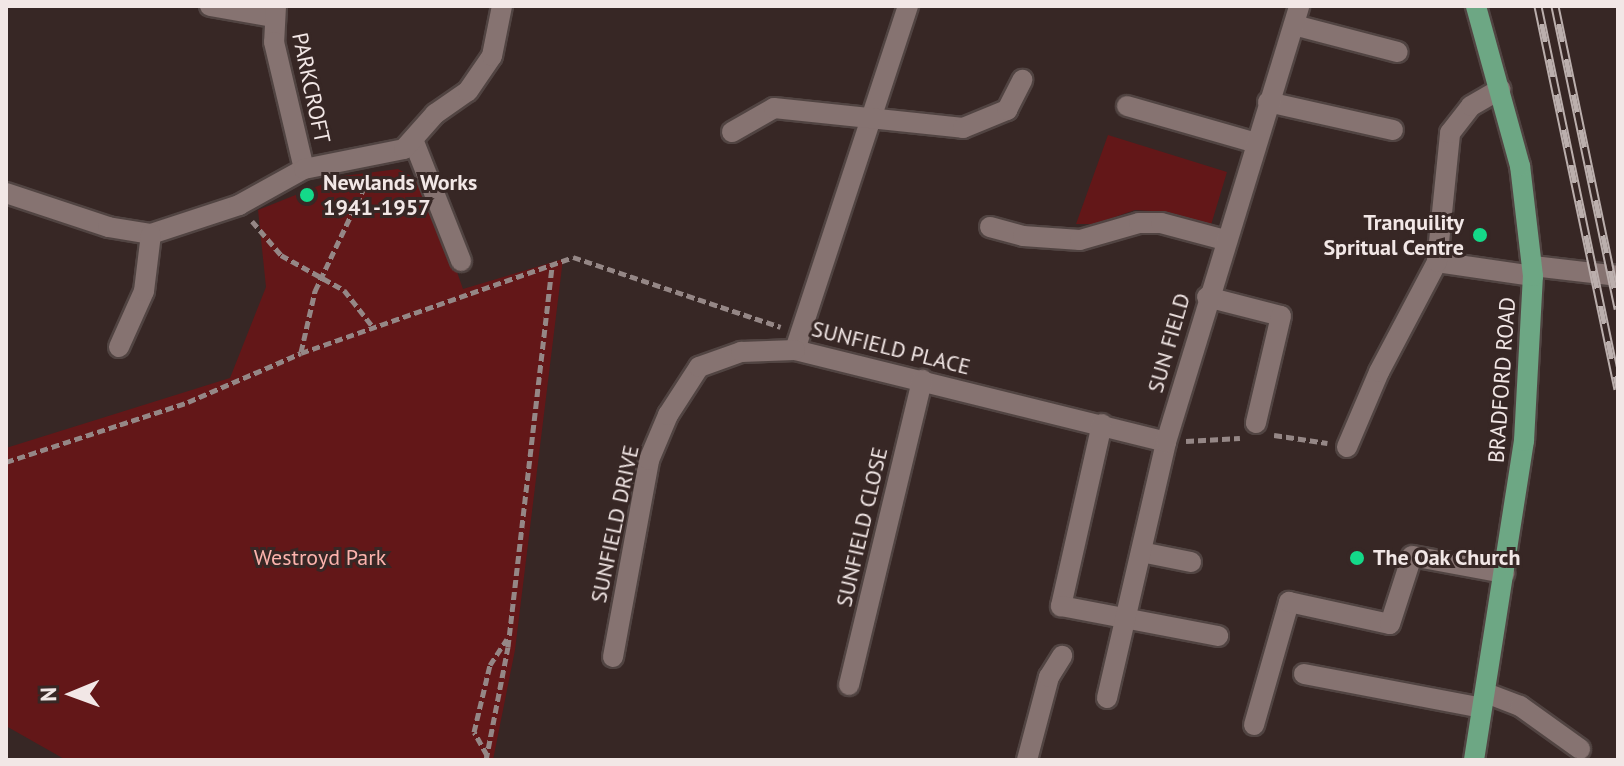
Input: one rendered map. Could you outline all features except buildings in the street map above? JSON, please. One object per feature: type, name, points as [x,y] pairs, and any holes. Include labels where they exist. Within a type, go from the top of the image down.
[{"type":"main road","name":"BRADFORD ROAD","points":[[1474,760],[1524,441],[1533,271],[1530,221],[1501,89],[1476,6]]},
{"type":"street","name":"PARKCROFT","points":[[210,6],[275,12],[274,42],[304,169]]},
{"type":"street","points":[[6,193],[108,227],[151,234],[239,205],[304,169],[358,154],[404,149],[414,142],[435,114],[468,91],[492,56],[502,6]]},
{"type":"street","name":"SUNFIELD PLACE","points":[[908,6],[798,342],[922,380],[1166,442]]},
{"type":"street","points":[[1296,16],[1398,52]]},
{"type":"street","name":"SUN FIELD","points":[[1107,698],[1166,442],[1207,297],[1296,16]]},
{"type":"street","points":[[732,132],[774,108],[873,116],[963,128],[1007,110],[1022,80]]},
{"type":"street","points":[[1347,447],[1379,372],[1437,262],[1450,133],[1471,106],[1501,89]]},
{"type":"street","points":[[1268,102],[1393,130]]},
{"type":"street","points":[[1127,106],[1256,143]]},
{"type":"street","points":[[414,142],[461,261]]},
{"type":"street","points":[[990,227],[1023,236],[1080,240],[1139,223],[1161,223],[1225,240]]},
{"type":"street","points":[[119,347],[144,291],[151,234]]},
{"type":"street","points":[[1437,262],[1618,276]]},
{"type":"street","points":[[1207,297],[1281,316],[1256,423]]},
{"type":"street","name":"SUNFIELD DRIVE","points":[[613,657],[649,460],[668,415],[699,367],[741,352],[798,342]]},
{"type":"street","name":"SUNFIELD CLOSE","points":[[849,685],[922,380]]},
{"type":"street","points":[[1102,424],[1061,606],[1218,636]]},
{"type":"street","points":[[1141,552],[1191,562]]},
{"type":"street","points":[[1254,725],[1289,602],[1390,624],[1412,556],[1504,573]]},
{"type":"street","points":[[1027,760],[1049,677],[1062,656]]},
{"type":"street","points":[[1304,674],[1520,706],[1580,749]]},
{"type":"path","points":[[301,353],[320,279],[363,190],[358,154]]},
{"type":"path","points":[[239,205],[281,255],[344,290],[373,327]]},
{"type":"path","points":[[6,462],[188,402],[301,353],[573,257],[798,342]]},
{"type":"path","points":[[487,758],[509,637],[552,264]]},
{"type":"path","points":[[487,758],[474,732],[490,665],[509,637]]},
{"type":"green space","points":[[1108,135],[1227,172],[1211,225],[1168,212],[1135,210],[1095,224],[1076,224]]},
{"type":"green space","name":"Westroyd Park","points":[[398,169],[426,184],[463,289],[563,259],[515,650],[493,760],[66,760],[6,726],[6,448],[230,378],[266,287],[258,210],[343,176]]},
{"type":"railway","points":[[1538,6],[1618,389]]},
{"type":"railway","points":[[1555,6],[1618,308]]},
{"type":"place","name":"Newlands Works 1941-1957","points":[[307,195]]},
{"type":"place","name":"Tranquility Spritual Centre","points":[[1480,235]]},
{"type":"place","name":"The Oak Church","points":[[1357,558]]}]
